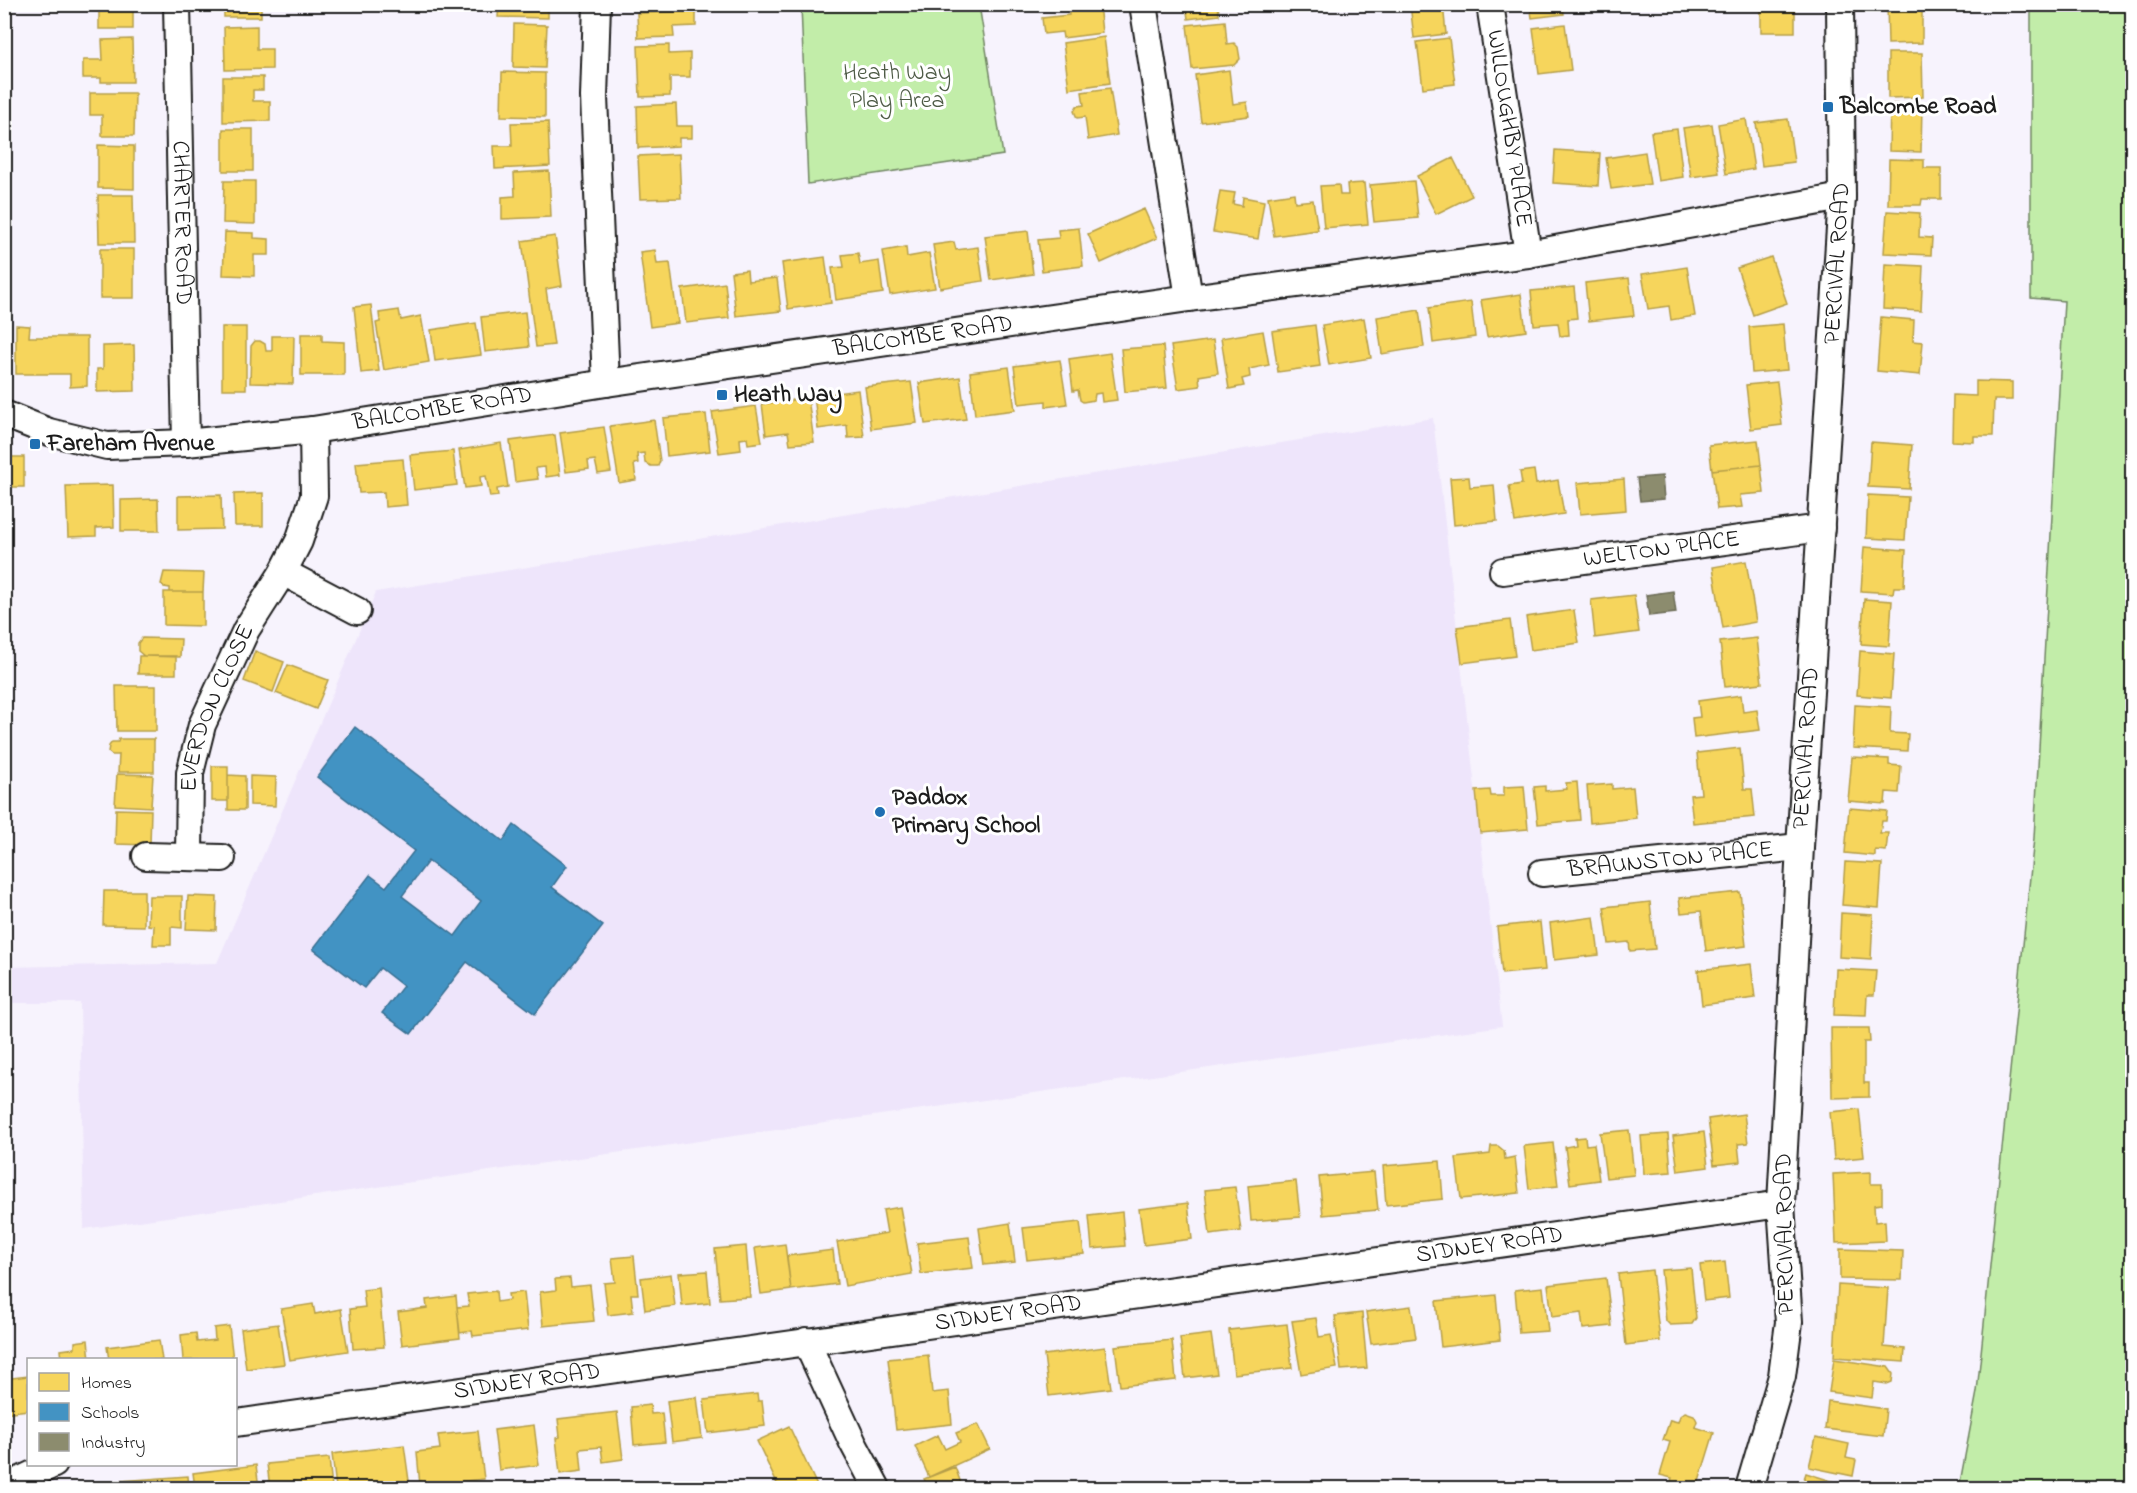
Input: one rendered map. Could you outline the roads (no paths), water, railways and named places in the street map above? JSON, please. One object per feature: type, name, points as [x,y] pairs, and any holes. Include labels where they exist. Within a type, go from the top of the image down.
[{"type":"street","name":"CHARTER ROAD","points":[[177,4],[186,443]]},
{"type":"street","points":[[597,4],[594,96],[606,383]]},
{"type":"street","points":[[1143,4],[1189,298]]},
{"type":"street","name":"WILLOUGHBY PLACE","points":[[1490,4],[1528,254]]},
{"type":"street","name":"PERCIVAL ROAD","points":[[1749,1488],[1782,1376],[1789,1322],[1781,1204],[1800,847],[1842,197],[1840,4]]},
{"type":"street","name":"BALCOMBE ROAD","points":[[4,414],[49,432],[107,446],[186,443],[313,430],[606,383],[1189,298],[1528,254],[1842,197]]},
{"type":"street","name":"EVERDON CLOSE","points":[[189,856],[190,773],[202,725],[246,630],[283,572],[299,541],[314,495],[313,430]]},
{"type":"street","name":"WELTON PLACE","points":[[1503,571],[1821,528]]},
{"type":"street","points":[[283,572],[357,611]]},
{"type":"street","name":"BRAUNSTON PLACE","points":[[1542,873],[1800,847]]},
{"type":"street","points":[[146,856],[222,858]]},
{"type":"street","name":"SIDNEY ROAD","points":[[237,1423],[1781,1204]]},
{"type":"street","points":[[806,1341],[853,1443],[877,1488]]},
{"type":"street","points":[[4,1488],[50,1466]]},
{"type":"place","name":"Balcombe Road","points":[[1828,107]]},
{"type":"place","name":"Heath Way","points":[[722,395]]},
{"type":"place","name":"Fareham Avenue","points":[[35,444]]},
{"type":"place","name":"Paddox Primary School","points":[[880,812]]},
{"type":"park label","name":"Heath Way Play Area","points":[[897,87]]}]
